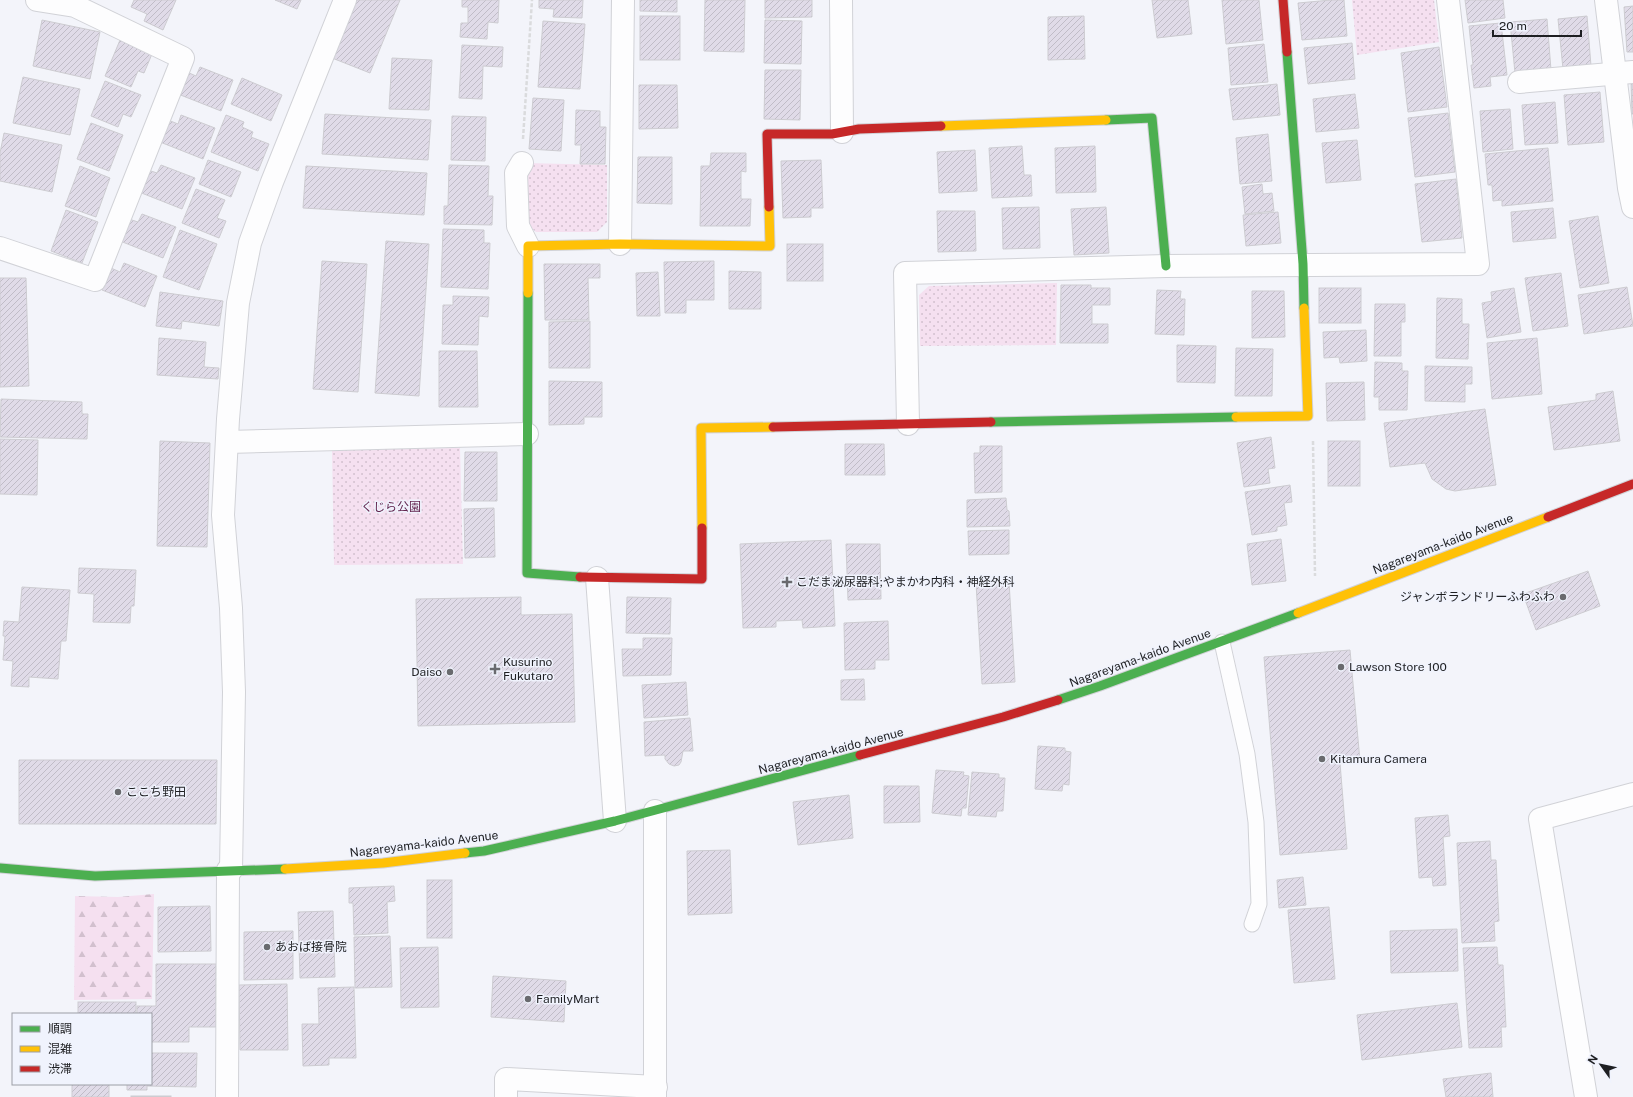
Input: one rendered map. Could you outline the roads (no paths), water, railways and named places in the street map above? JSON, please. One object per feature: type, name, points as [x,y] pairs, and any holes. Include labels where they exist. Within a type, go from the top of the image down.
[{"type":"street","points":[[227,1097],[229,870],[234,692],[231,608],[223,515],[238,303],[250,243],[272,182],[345,0]]},
{"type":"street","points":[[620,244],[623,0]]},
{"type":"street","points":[[841,0],[842,132]]},
{"type":"street","points":[[522,163],[516,173],[518,226],[528,246],[527,573],[597,578],[702,579],[701,428],[1308,416],[1303,264],[1283,0]]},
{"type":"street","points":[[908,424],[905,273],[1166,266],[1478,264],[1448,0]]},
{"type":"street","points":[[1606,0],[1624,73],[1632,194]]},
{"type":"street","points":[[0,248],[95,280],[183,58],[79,3],[46,1]]},
{"type":"street","points":[[1519,82],[1624,73]]},
{"type":"street","points":[[528,246],[620,244],[770,246],[767,134],[832,134],[859,129],[1152,118],[1166,266]]},
{"type":"street","points":[[227,442],[527,434]]},
{"type":"street","name":"Nagareyama-kaido Avenue","points":[[0,868],[95,876],[309,868],[383,863],[484,851],[616,821],[1003,717],[1100,686],[1222,642],[1633,484]]},
{"type":"street","points":[[597,578],[616,821]]},
{"type":"street","points":[[1586,1097],[1540,820],[1633,794]]},
{"type":"street","points":[[506,1097],[506,1079],[656,1092],[655,811]]},
{"type":"lane","points":[[1222,642],[1247,754],[1256,822],[1259,904],[1252,924]]},
{"type":"place","name":"こだま泌尿器科;やまかわ内科・神経外科","points":[[787,582]]},
{"type":"place","name":"ジャンボランドリーふわふわ","points":[[1563,597]]},
{"type":"place","name":"Lawson Store 100","points":[[1341,667]]},
{"type":"place","name":"Kusurino Fukutaro","points":[[495,669]]},
{"type":"place","name":"Daiso","points":[[450,672]]},
{"type":"place","name":"Kitamura Camera","points":[[1322,759]]},
{"type":"place","name":"ここち野田","points":[[118,792]]},
{"type":"place","name":"あおば接骨院","points":[[267,947]]},
{"type":"place","name":"FamilyMart","points":[[528,999]]},
{"type":"park label","name":"くじら公園","points":[[391,507]]}]
